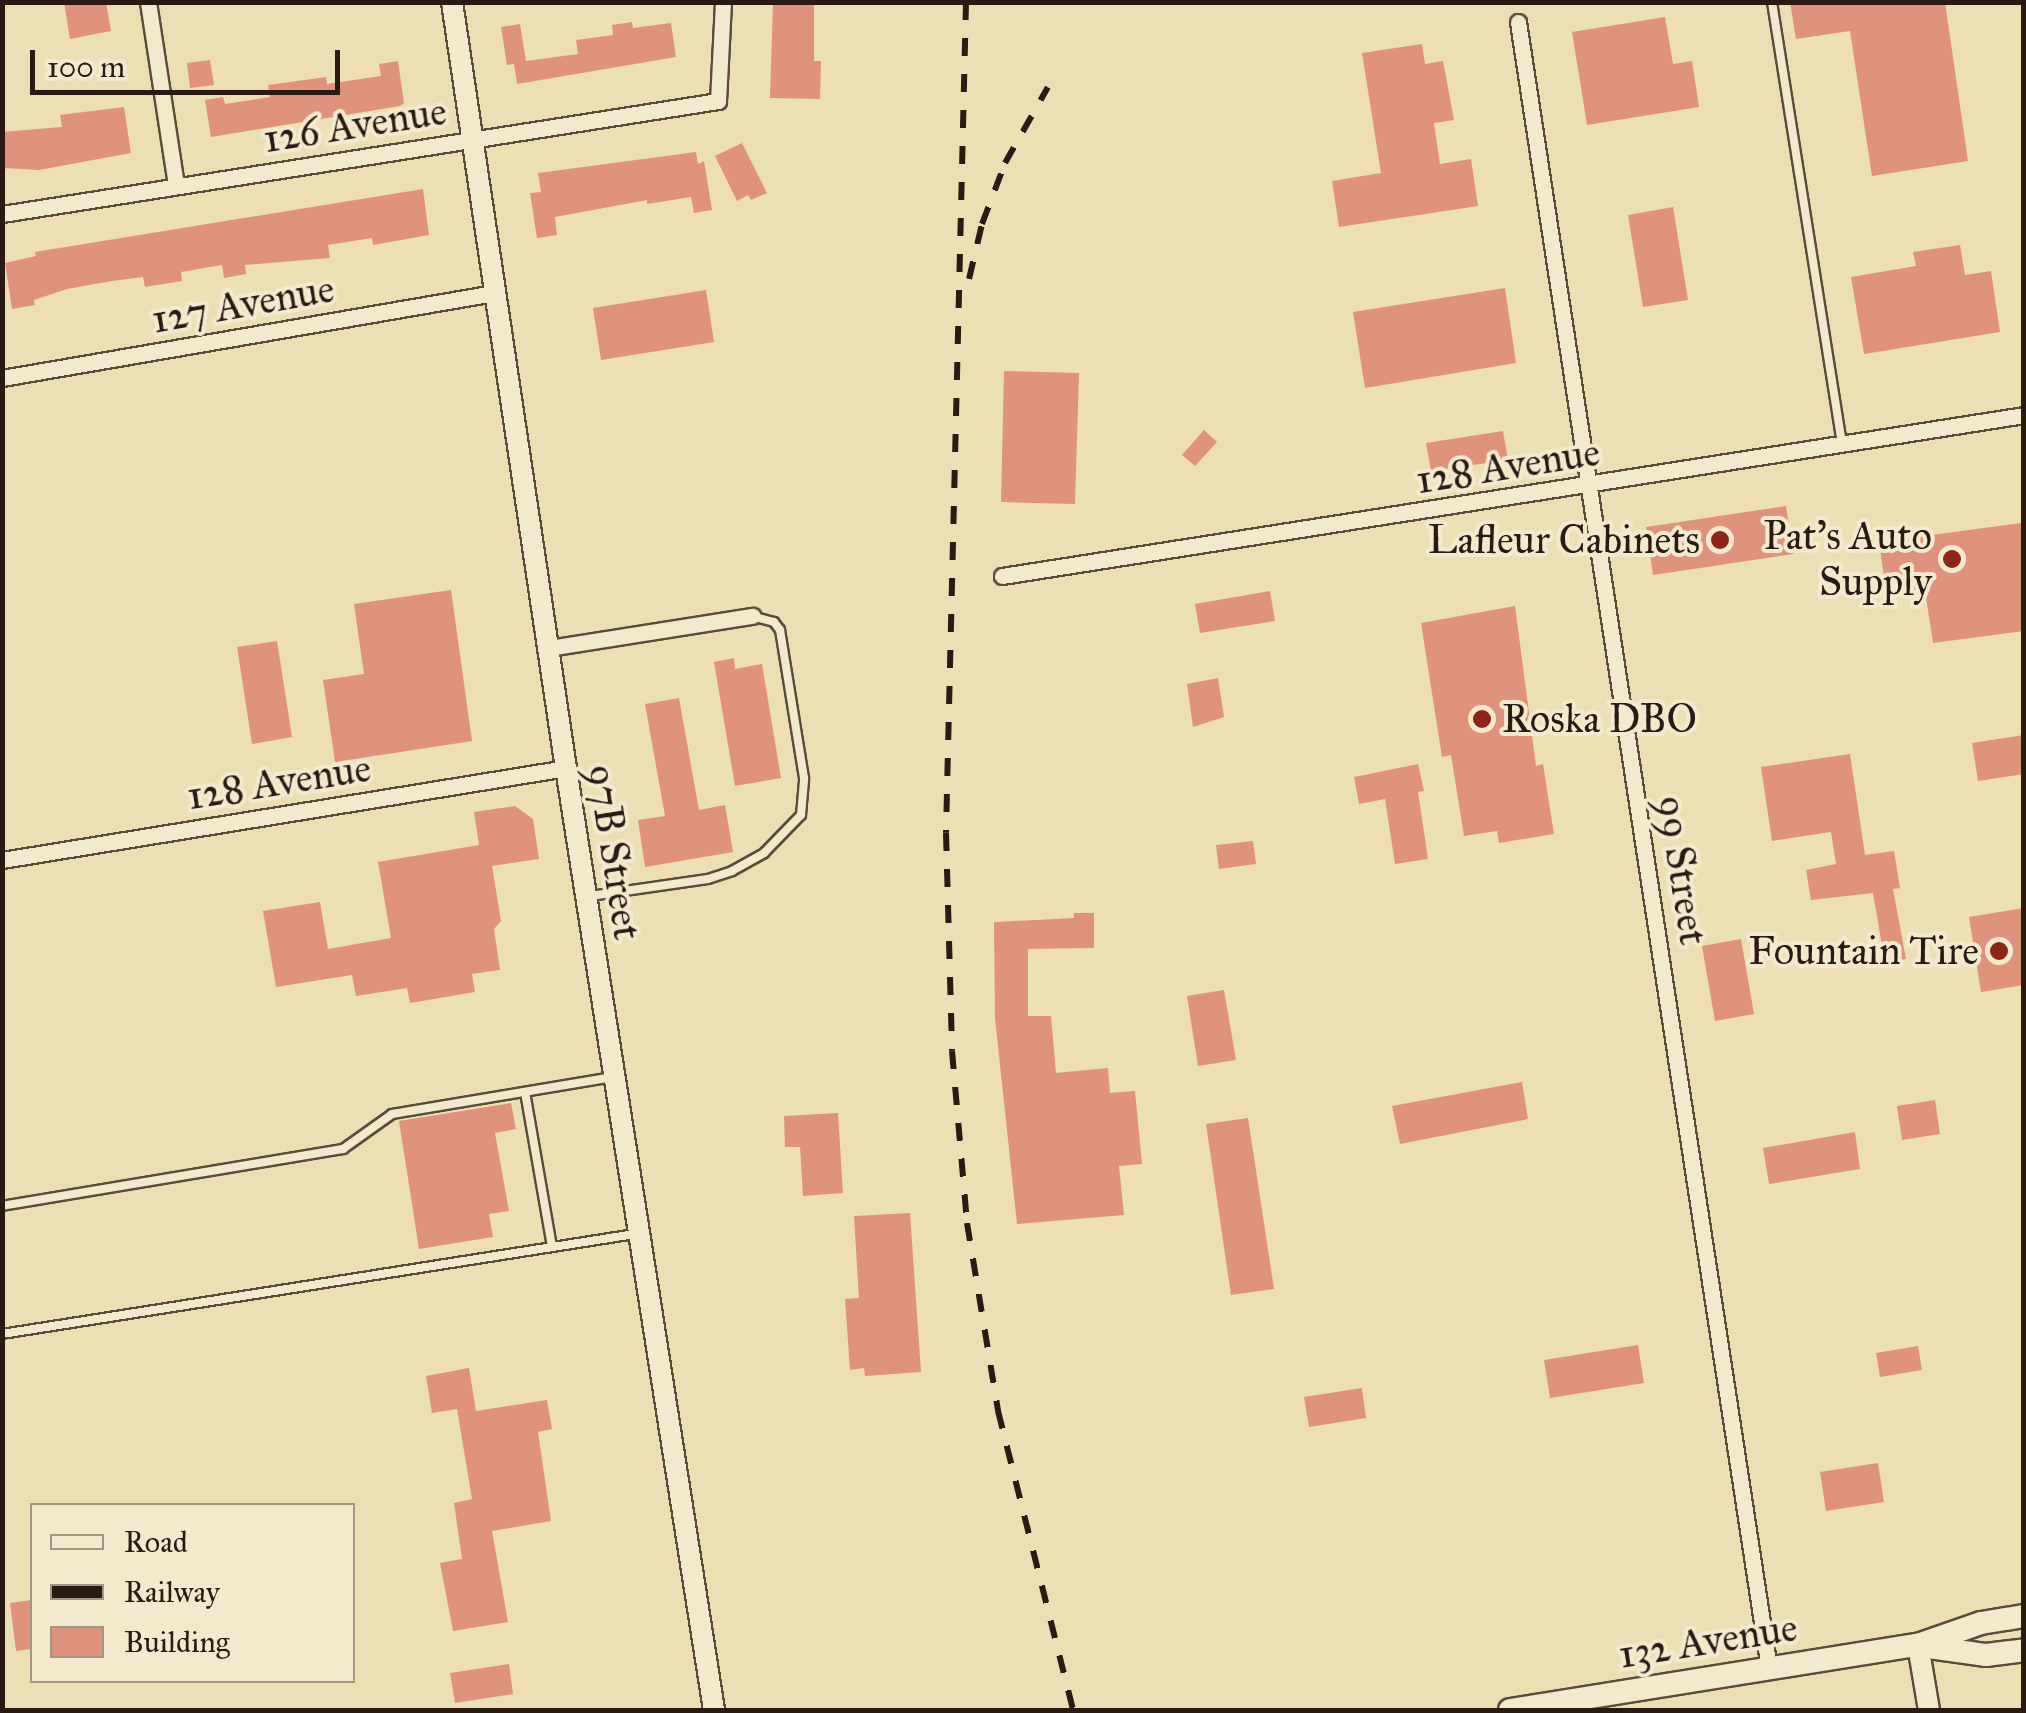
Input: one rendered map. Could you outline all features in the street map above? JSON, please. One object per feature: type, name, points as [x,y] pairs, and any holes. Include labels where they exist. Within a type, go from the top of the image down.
[{"type":"main road","name":"132 Avenue","points":[[1510,1710],[1918,1645],[1981,1623],[2024,1616]]},
{"type":"main road","name":"132 Avenue","points":[[1918,1645],[1986,1655],[2024,1650]]},
{"type":"street","points":[[148,2],[176,185]]},
{"type":"street","name":"97B Street","points":[[452,2],[566,768],[714,1710]]},
{"type":"street","name":"126 Avenue","points":[[2,214],[718,101],[723,2]]},
{"type":"street","name":"99 Street","points":[[1518,22],[1769,1669]]},
{"type":"street","name":"127 Avenue","points":[[2,378],[494,293]]},
{"type":"street","name":"128 Avenue","points":[[1002,576],[2024,415]]},
{"type":"street","points":[[549,648],[752,616]]},
{"type":"street","name":"128 Avenue","points":[[2,860],[566,768]]},
{"type":"street","points":[[1918,1645],[1929,1710]]},
{"type":"lane","points":[[1772,2],[1842,445]]},
{"type":"lane","points":[[586,897],[708,879],[732,870],[764,853],[801,815],[804,778],[780,630],[774,622],[752,616]]},
{"type":"lane","points":[[2,1206],[343,1149],[392,1114],[615,1077]]},
{"type":"lane","points":[[525,1092],[552,1247]]},
{"type":"lane","points":[[2,1334],[640,1234]]},
{"type":"building","points":[[64,2],[106,2],[111,31],[70,39]]},
{"type":"building","points":[[773,2],[814,2],[814,61],[821,61],[820,99],[770,98]]},
{"type":"building","points":[[1790,2],[1945,2],[1968,161],[1872,176],[1850,31],[1796,39]]},
{"type":"building","points":[[1665,17],[1673,64],[1692,61],[1699,107],[1587,125],[1572,32]]},
{"type":"building","points":[[632,22],[633,28],[671,23],[676,57],[517,84],[514,64],[507,65],[501,27],[520,24],[526,61],[578,54],[576,40],[613,35],[612,25]]},
{"type":"building","points":[[1422,44],[1425,64],[1443,61],[1454,120],[1434,123],[1440,164],[1471,159],[1478,206],[1339,227],[1332,181],[1381,173],[1362,53]]},
{"type":"building","points":[[210,60],[214,85],[190,88],[187,63]]},
{"type":"building","points":[[398,61],[404,103],[400,106],[211,137],[205,100],[223,97],[225,104],[270,97],[268,85],[326,77],[327,84],[381,76],[379,64]]},
{"type":"building","points":[[124,107],[131,153],[39,170],[2,168],[2,132],[62,127],[60,115]]},
{"type":"building","points":[[742,143],[767,193],[737,201],[715,156]]},
{"type":"building","points":[[696,152],[698,164],[704,161],[712,210],[694,213],[691,197],[647,204],[647,200],[555,217],[557,235],[537,238],[530,193],[541,192],[538,173]]},
{"type":"building","points":[[423,189],[429,235],[373,245],[372,238],[328,245],[330,258],[245,265],[246,274],[224,278],[222,265],[181,272],[182,281],[145,287],[143,277],[112,281],[67,289],[34,300],[35,305],[12,309],[5,263],[36,256],[35,252]]},
{"type":"building","points":[[1673,207],[1688,300],[1643,307],[1628,215]]},
{"type":"building","points":[[1960,245],[1965,275],[1991,271],[2000,332],[1864,354],[1851,277],[1916,266],[1913,252]]},
{"type":"building","points":[[1505,288],[1516,363],[1365,388],[1353,312]]},
{"type":"building","points":[[706,290],[714,342],[601,360],[593,308]]},
{"type":"building","points":[[1004,371],[1079,373],[1075,504],[1001,502]]},
{"type":"building","points":[[1204,430],[1217,442],[1195,466],[1182,455]]},
{"type":"building","points":[[1503,431],[1508,460],[1431,471],[1426,443]]},
{"type":"building","name":"Lafleur Cabinets","points":[[1786,506],[1793,554],[1653,575],[1646,527]]},
{"type":"building","points":[[2021,523],[2024,631],[1933,643],[1925,591],[1887,597],[1879,542]]},
{"type":"building","points":[[451,590],[472,741],[335,762],[323,680],[364,674],[354,604]]},
{"type":"building","points":[[1270,591],[1275,621],[1200,633],[1195,604]]},
{"type":"building","name":"Roska DBO","points":[[1515,606],[1536,766],[1543,764],[1554,834],[1499,843],[1497,831],[1464,836],[1451,755],[1442,757],[1421,623]]},
{"type":"building","points":[[277,641],[292,737],[252,744],[237,647]]},
{"type":"building","points":[[734,658],[735,669],[762,664],[781,778],[735,786],[714,662]]},
{"type":"building","points":[[1218,678],[1224,717],[1193,727],[1187,684]]},
{"type":"building","points":[[679,698],[699,810],[725,805],[733,852],[645,867],[638,820],[665,816],[645,704]]},
{"type":"building","points":[[2024,735],[2024,774],[1978,781],[1972,743]]},
{"type":"building","points":[[1850,754],[1865,855],[1894,851],[1900,888],[1893,889],[1906,959],[1885,963],[1873,893],[1811,900],[1806,870],[1836,864],[1831,832],[1772,841],[1761,767]]},
{"type":"building","points":[[1418,764],[1424,791],[1418,792],[1428,859],[1395,864],[1385,799],[1359,804],[1354,777]]},
{"type":"building","points":[[515,806],[533,819],[539,859],[492,866],[501,921],[494,929],[500,970],[472,974],[475,992],[410,1003],[407,988],[356,996],[352,975],[276,987],[263,911],[320,902],[328,949],[391,938],[378,862],[479,845],[474,812]]},
{"type":"building","points":[[1253,841],[1256,864],[1219,869],[1216,845]]},
{"type":"building","name":"Fountain Tire","points":[[2024,908],[2024,985],[1981,992],[1969,917]]},
{"type":"building","points":[[1074,913],[1094,913],[1094,948],[1028,949],[1028,1016],[1051,1016],[1056,1073],[1108,1068],[1110,1093],[1135,1091],[1142,1164],[1119,1166],[1124,1215],[1017,1224],[995,1018],[994,922],[1074,918]]},
{"type":"building","points":[[1741,939],[1754,1014],[1715,1021],[1702,946]]},
{"type":"building","points":[[1224,990],[1236,1060],[1198,1066],[1187,996]]},
{"type":"building","points":[[1522,1082],[1528,1119],[1400,1144],[1392,1106]]},
{"type":"building","points":[[1935,1100],[1940,1134],[1902,1140],[1897,1106]]},
{"type":"building","points":[[511,1103],[516,1129],[495,1133],[509,1211],[489,1214],[493,1237],[419,1249],[399,1121]]},
{"type":"building","points":[[838,1113],[843,1193],[803,1196],[800,1147],[785,1147],[784,1116]]},
{"type":"building","points":[[1248,1118],[1274,1289],[1231,1295],[1206,1124]]},
{"type":"building","points":[[1855,1132],[1860,1169],[1769,1184],[1763,1148]]},
{"type":"building","points":[[910,1213],[921,1372],[865,1376],[864,1368],[850,1370],[845,1299],[859,1298],[854,1216]]},
{"type":"building","points":[[1638,1345],[1644,1383],[1550,1398],[1544,1360]]},
{"type":"building","points":[[1918,1346],[1922,1370],[1880,1377],[1876,1353]]},
{"type":"building","points":[[469,1368],[476,1411],[547,1400],[552,1429],[538,1432],[551,1521],[492,1531],[508,1622],[453,1631],[440,1563],[462,1559],[454,1503],[472,1499],[457,1409],[432,1413],[426,1376]]},
{"type":"building","points":[[1362,1388],[1366,1418],[1309,1427],[1304,1397]]},
{"type":"building","points":[[1878,1463],[1884,1502],[1826,1511],[1820,1472]]},
{"type":"building","points":[[30,1600],[30,1649],[16,1651],[10,1603]]},
{"type":"building","points":[[509,1664],[513,1694],[455,1703],[450,1673]]},
{"type":"railway","points":[[966,2],[946,833],[952,1051],[967,1223],[998,1411],[1073,1710]]},
{"type":"railway","points":[[969,279],[982,224],[1005,163],[1048,87]]},
{"type":"place","name":"Lafleur Cabinets","points":[[1720,540]]},
{"type":"place","name":"Pat's Auto Supply","points":[[1952,559]]},
{"type":"place","name":"Roska DBO","points":[[1482,719]]},
{"type":"place","name":"Fountain Tire","points":[[1999,951]]}]
